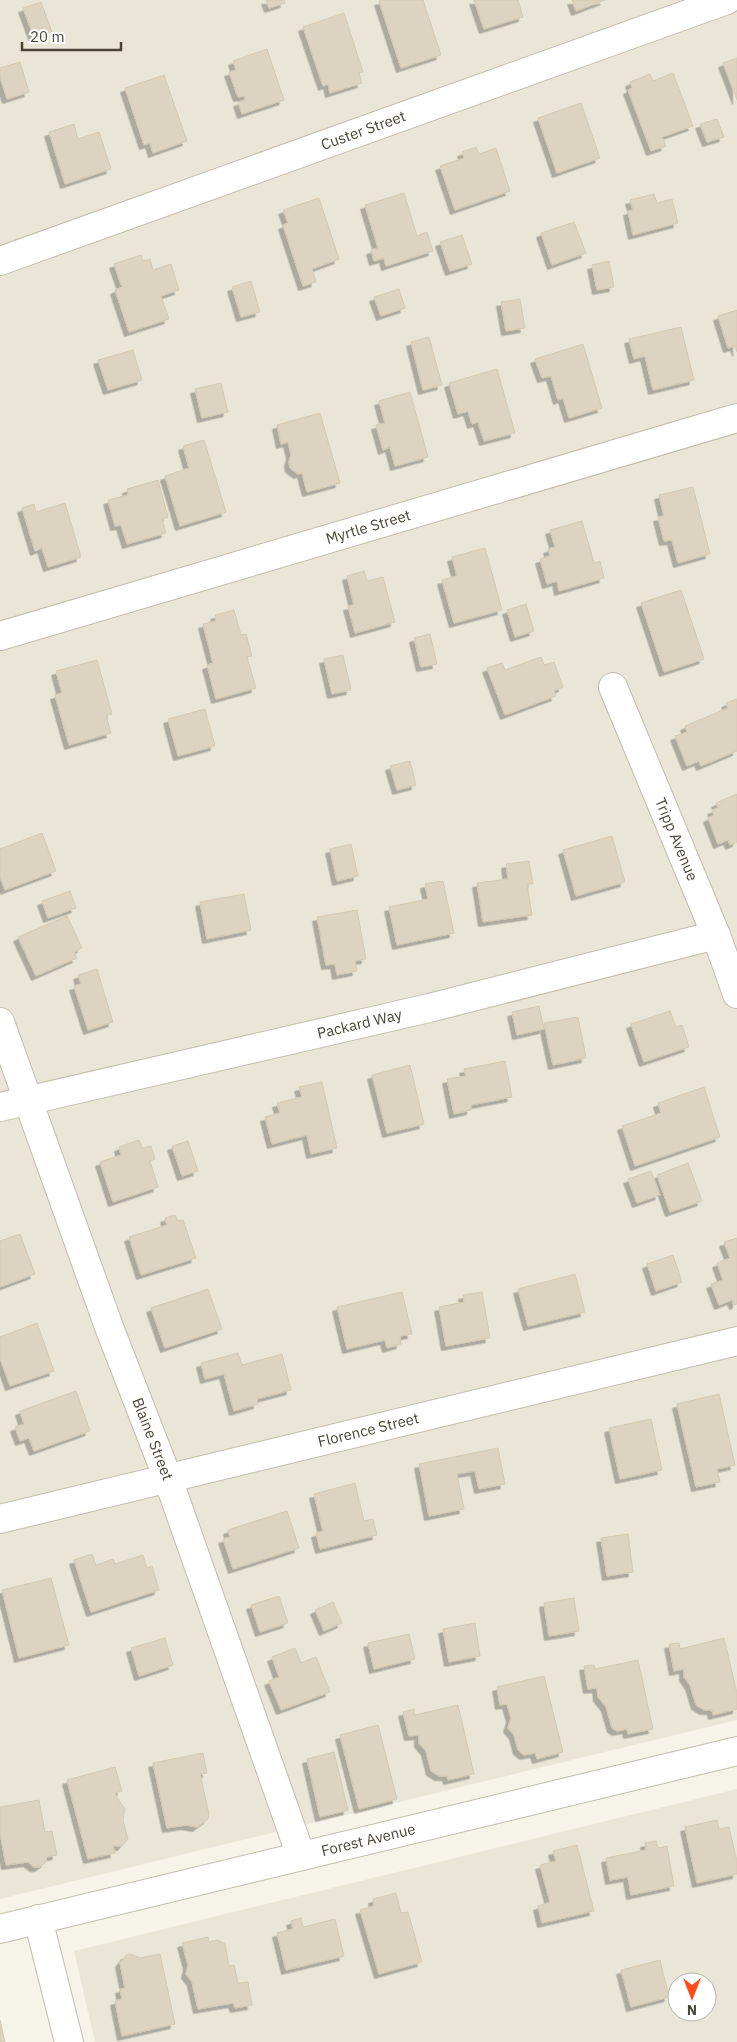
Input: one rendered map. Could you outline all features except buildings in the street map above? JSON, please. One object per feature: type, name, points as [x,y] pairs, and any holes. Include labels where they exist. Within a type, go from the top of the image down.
[{"type":"street","name":"Custer Street","points":[[0,261],[727,0]]},
{"type":"street","name":"Myrtle Street","points":[[0,636],[737,418]]},
{"type":"street","name":"Tripp Avenue","points":[[613,687],[716,935],[737,994]]},
{"type":"street","name":"Packard Way","points":[[0,1107],[27,1099],[429,1008],[716,935]]},
{"type":"street","name":"Blaine Street","points":[[0,1022],[109,1327],[168,1479],[301,1856]]},
{"type":"street","name":"Florence Street","points":[[0,1519],[737,1341]]},
{"type":"street","name":"Forest Avenue","points":[[0,1929],[737,1751]]},
{"type":"street","points":[[38,1920],[69,2042]]},
{"type":"shaded area","points":[[0,0],[737,0],[737,1720],[0,1899]]},
{"type":"shaded area","points":[[737,1789],[737,2042],[95,2042],[74,1951]]}]
